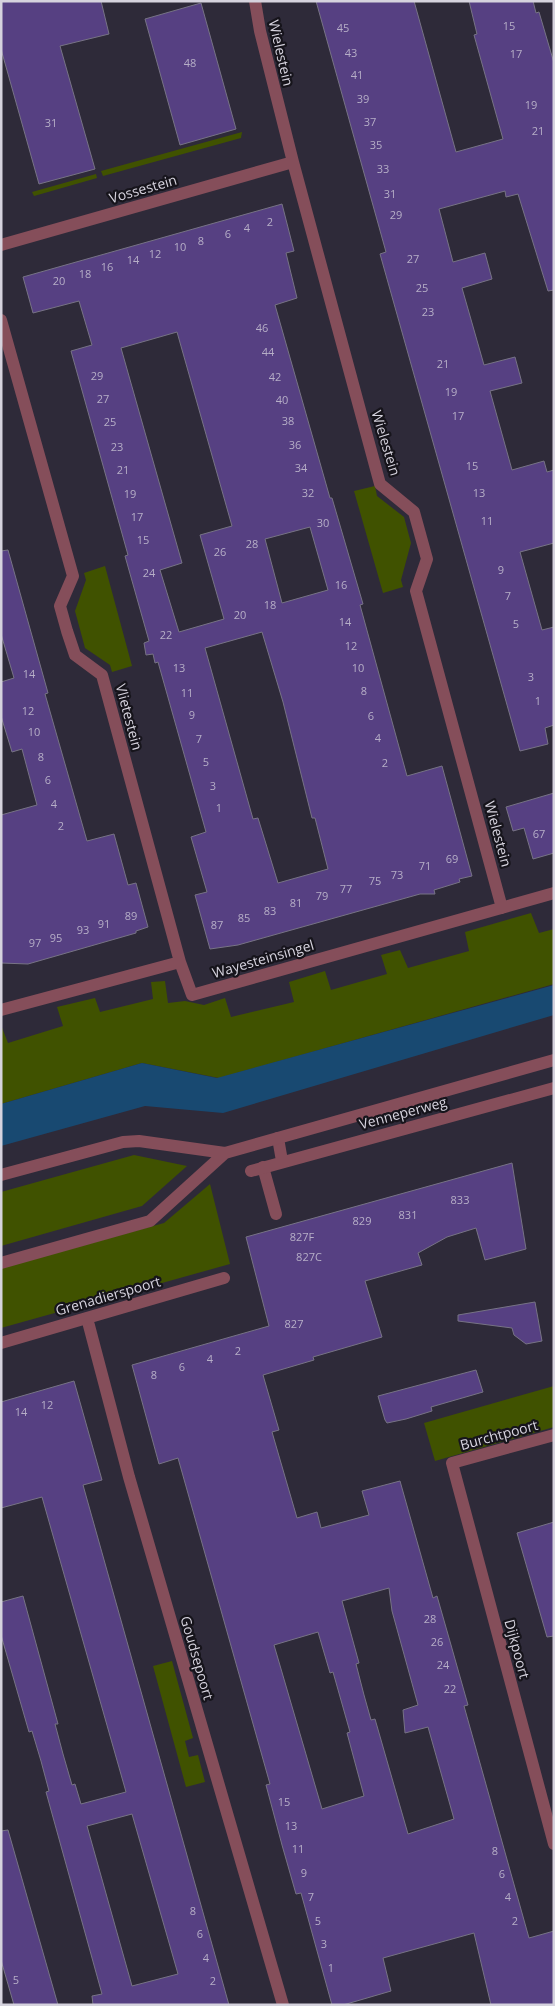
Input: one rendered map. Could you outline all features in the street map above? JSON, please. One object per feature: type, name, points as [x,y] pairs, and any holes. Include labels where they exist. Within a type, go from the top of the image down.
[{"type":"street","name":"Wielestein","points":[[255,1],[260,31],[293,162],[380,484],[414,512],[420,533],[427,559],[416,591],[502,908]]},
{"type":"street","name":"Vossestein","points":[[1,246],[293,162]]},
{"type":"street","name":"Vlietestein","points":[[1,320],[73,576],[60,606],[75,655],[102,676],[180,962]]},
{"type":"street","name":"Wayesteinsingel","points":[[180,962],[192,995],[554,893]]},
{"type":"street","points":[[1,1010],[180,962]]},
{"type":"street","name":"Venneperweg","points":[[1,1175],[123,1142],[139,1142],[225,1153],[554,1060]]},
{"type":"street","name":"Venneperweg","points":[[276,1214],[257,1169],[554,1088]]},
{"type":"street","points":[[278,1138],[282,1161]]},
{"type":"street","name":"Venneperweg","points":[[1,1263],[150,1221],[225,1153]]},
{"type":"street","name":"Grenadierspoort","points":[[1,1342],[224,1278]]},
{"type":"street","name":"Goudsepoort","points":[[87,1318],[129,1477],[283,2005]]},
{"type":"street","name":"Burchtpoort","points":[[452,1463],[554,1435]]},
{"type":"street","name":"Dijkpoort","points":[[452,1463],[554,1844]]},
{"type":"green space","points":[[242,132],[241,138],[103,176],[101,171]]},
{"type":"green space","points":[[96,174],[97,178],[34,196],[32,192]]},
{"type":"green space","points":[[375,486],[377,496],[404,517],[411,543],[401,580],[403,587],[383,593],[354,491]]},
{"type":"green space","points":[[105,566],[132,666],[112,672],[110,665],[85,648],[75,611],[86,580],[84,573]]},
{"type":"green space","points":[[531,913],[539,933],[554,929],[554,984],[219,1078],[142,1063],[1,1104],[1,1025],[8,1043],[63,1026],[57,1007],[95,998],[100,1012],[153,999],[151,982],[165,981],[168,1003],[185,1001],[204,1005],[225,998],[231,1017],[294,1002],[289,982],[325,971],[331,990],[387,974],[381,955],[400,950],[408,968],[469,951],[465,932]]},
{"type":"green space","points":[[134,1155],[187,1166],[142,1206],[1,1246],[1,1192]]},
{"type":"green space","points":[[210,1184],[230,1264],[1,1328],[1,1268],[164,1223]]},
{"type":"green space","points":[[554,1386],[554,1427],[435,1461],[424,1423]]},
{"type":"green space","points":[[172,1661],[193,1738],[185,1741],[189,1757],[198,1755],[205,1782],[186,1787],[153,1666]]},
{"type":"water","points":[[554,985],[554,1015],[223,1113],[145,1106],[1,1146],[1,1104],[142,1063],[217,1078]]},
{"type":"building","points":[[1,1],[101,1],[109,34],[60,46],[95,169],[39,184],[1,49]]},
{"type":"building","points":[[316,1],[414,1],[456,152],[503,139],[474,35],[477,34],[469,1],[533,1],[536,13],[539,12],[554,63],[554,290],[548,291],[518,194],[506,197],[505,191],[439,209],[453,262],[485,253],[492,279],[462,288],[484,365],[515,357],[522,383],[490,391],[512,470],[544,461],[547,472],[554,470],[554,543],[520,552],[542,630],[554,627],[554,725],[545,728],[548,744],[520,751],[380,254],[386,252]]},
{"type":"building","points":[[201,3],[236,129],[180,145],[145,19]]},
{"type":"building","points":[[282,204],[294,251],[286,253],[297,298],[275,305],[330,498],[332,498],[363,604],[360,605],[407,776],[442,766],[472,876],[459,879],[460,882],[434,890],[435,894],[420,894],[238,945],[210,949],[195,895],[207,892],[191,837],[206,832],[158,662],[155,663],[153,654],[146,655],[144,643],[149,641],[125,556],[128,555],[71,351],[92,345],[79,301],[33,313],[23,277]],"holes":[[[177,332],[232,526],[200,535],[224,619],[179,632],[160,570],[182,563],[121,348]],[[310,527],[328,590],[282,603],[265,539]],[[262,632],[283,702],[312,818],[315,818],[328,869],[278,883],[258,818],[253,819],[205,648]]]},
{"type":"building","points":[[8,550],[48,693],[45,694],[87,841],[114,834],[128,885],[136,883],[148,927],[136,931],[136,933],[28,964],[1,963],[1,815],[37,805],[22,749],[12,752],[1,716],[1,682],[14,678],[1,634],[1,551]]},
{"type":"building","points":[[554,793],[554,853],[533,859],[524,828],[513,831],[506,807]]},
{"type":"building","points":[[512,1163],[526,1249],[485,1260],[476,1228],[447,1237],[418,1253],[422,1265],[365,1281],[382,1337],[313,1357],[314,1360],[263,1375],[279,1430],[272,1432],[297,1518],[317,1512],[321,1528],[369,1515],[362,1491],[400,1481],[433,1598],[437,1596],[468,1705],[464,1706],[529,1938],[554,1931],[554,2005],[491,2005],[474,1933],[383,1958],[391,1991],[343,2005],[332,2005],[301,1893],[296,1894],[282,1845],[266,1785],[270,1784],[178,1458],[159,1464],[132,1365],[269,1326],[246,1237]],"holes":[[[389,1588],[392,1611],[418,1705],[403,1710],[405,1733],[428,1727],[454,1819],[408,1834],[375,1719],[371,1720],[356,1664],[359,1663],[342,1601]],[[318,1632],[330,1673],[333,1672],[350,1732],[347,1733],[364,1796],[322,1809],[274,1645]]]},
{"type":"building","points":[[535,1302],[542,1341],[526,1344],[514,1335],[512,1328],[458,1321],[458,1315]]},
{"type":"building","points":[[476,1370],[483,1392],[431,1407],[432,1411],[406,1419],[387,1423],[385,1420],[378,1396]]},
{"type":"building","points":[[74,1381],[102,1480],[83,1485],[229,2005],[93,2005],[92,1996],[102,1994],[46,1792],[49,1791],[41,1761],[32,1731],[29,1732],[1,1635],[1,1602],[23,1596],[58,1724],[55,1724],[63,1754],[72,1785],[75,1784],[81,1804],[126,1792],[42,1497],[1,1508],[1,1402]],"holes":[[[132,1814],[178,1974],[132,1986],[87,1826]]]},
{"type":"building","points":[[554,1522],[554,1636],[547,1637],[517,1533]]},
{"type":"building","points":[[8,1830],[58,2005],[14,2005],[1,1960],[1,1831]]}]
